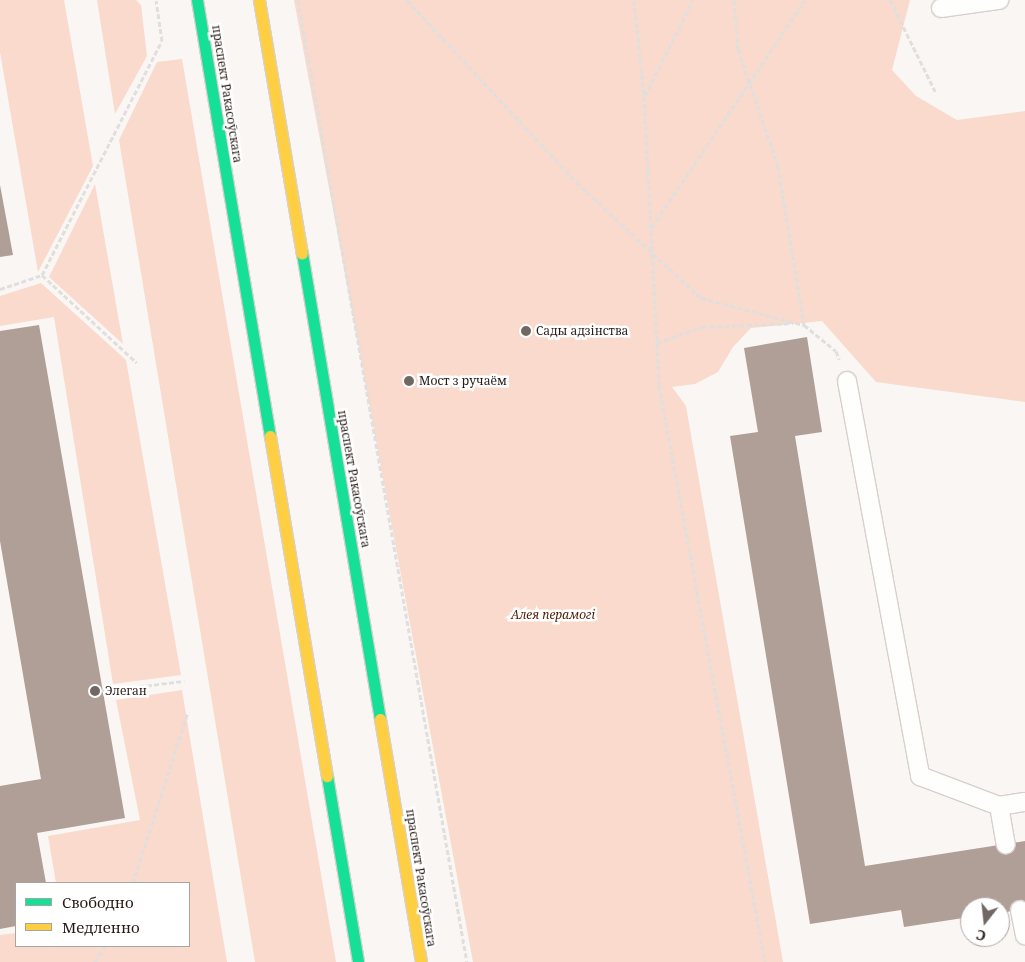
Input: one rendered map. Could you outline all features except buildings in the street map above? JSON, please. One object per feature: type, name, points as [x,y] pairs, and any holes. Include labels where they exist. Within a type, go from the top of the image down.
[{"type":"main road","name":"праспект Ракасоўскага","points":[[197,0],[358,962]]},
{"type":"main road","name":"праспект Ракасоўскага","points":[[259,0],[421,962]]},
{"type":"lane","points":[[941,8],[999,0]]},
{"type":"lane","points":[[847,380],[920,776],[999,806],[1025,802]]},
{"type":"lane","points":[[999,806],[1006,844]]},
{"type":"lane","points":[[1020,910],[1025,936]]},
{"type":"path","points":[[0,289],[42,275],[162,41],[156,0]]},
{"type":"path","points":[[298,0],[468,962]]},
{"type":"path","points":[[407,0],[576,182],[652,250],[701,298],[804,325],[836,351],[847,380]]},
{"type":"path","points":[[634,0],[644,96],[659,385],[765,962]]},
{"type":"path","points":[[644,96],[692,0]]},
{"type":"path","points":[[734,0],[738,50],[778,166],[804,325]]},
{"type":"path","points":[[651,228],[749,80],[805,0]]},
{"type":"path","points":[[890,0],[935,91]]},
{"type":"path","points":[[42,275],[138,362]]},
{"type":"path","points":[[657,343],[702,327],[797,323]]},
{"type":"path","points":[[102,691],[184,681]]},
{"type":"path","points":[[134,882],[188,712]]},
{"type":"path","points":[[95,962],[104,947]]},
{"type":"green space","points":[[0,0],[64,0],[93,166],[38,272],[0,52]]},
{"type":"green space","points":[[97,0],[136,0],[141,5],[147,56],[115,114]]},
{"type":"green space","name":"Алея перамогі","points":[[294,0],[910,0],[892,70],[916,96],[957,120],[1025,111],[1025,402],[876,382],[822,321],[751,328],[733,347],[718,372],[695,384],[672,387],[686,406],[783,962],[473,962]]},
{"type":"green space","points":[[182,59],[336,962],[255,962],[119,140],[157,62]]},
{"type":"green space","points":[[95,184],[123,344],[49,277]]},
{"type":"green space","points":[[41,283],[126,360],[181,675],[113,684],[54,317],[0,326],[0,296]]},
{"type":"green space","points":[[182,690],[227,962],[0,962],[0,935],[15,933],[15,947],[190,947],[190,882],[56,882],[48,836],[140,820],[116,700]]},
{"type":"traffic: fast","points":[[197,0],[270,436]]},
{"type":"traffic: fast","points":[[302,253],[380,719]]},
{"type":"traffic: fast","points":[[327,776],[358,962]]},
{"type":"traffic: slow","points":[[259,0],[302,253]]},
{"type":"traffic: slow","points":[[270,436],[327,776]]},
{"type":"traffic: slow","points":[[380,719],[421,962]]},
{"type":"place","name":"Сады адзінства","points":[[526,331]]},
{"type":"place","name":"Мост з ручаём","points":[[409,381]]},
{"type":"place","name":"Элеган","points":[[95,691]]}]
